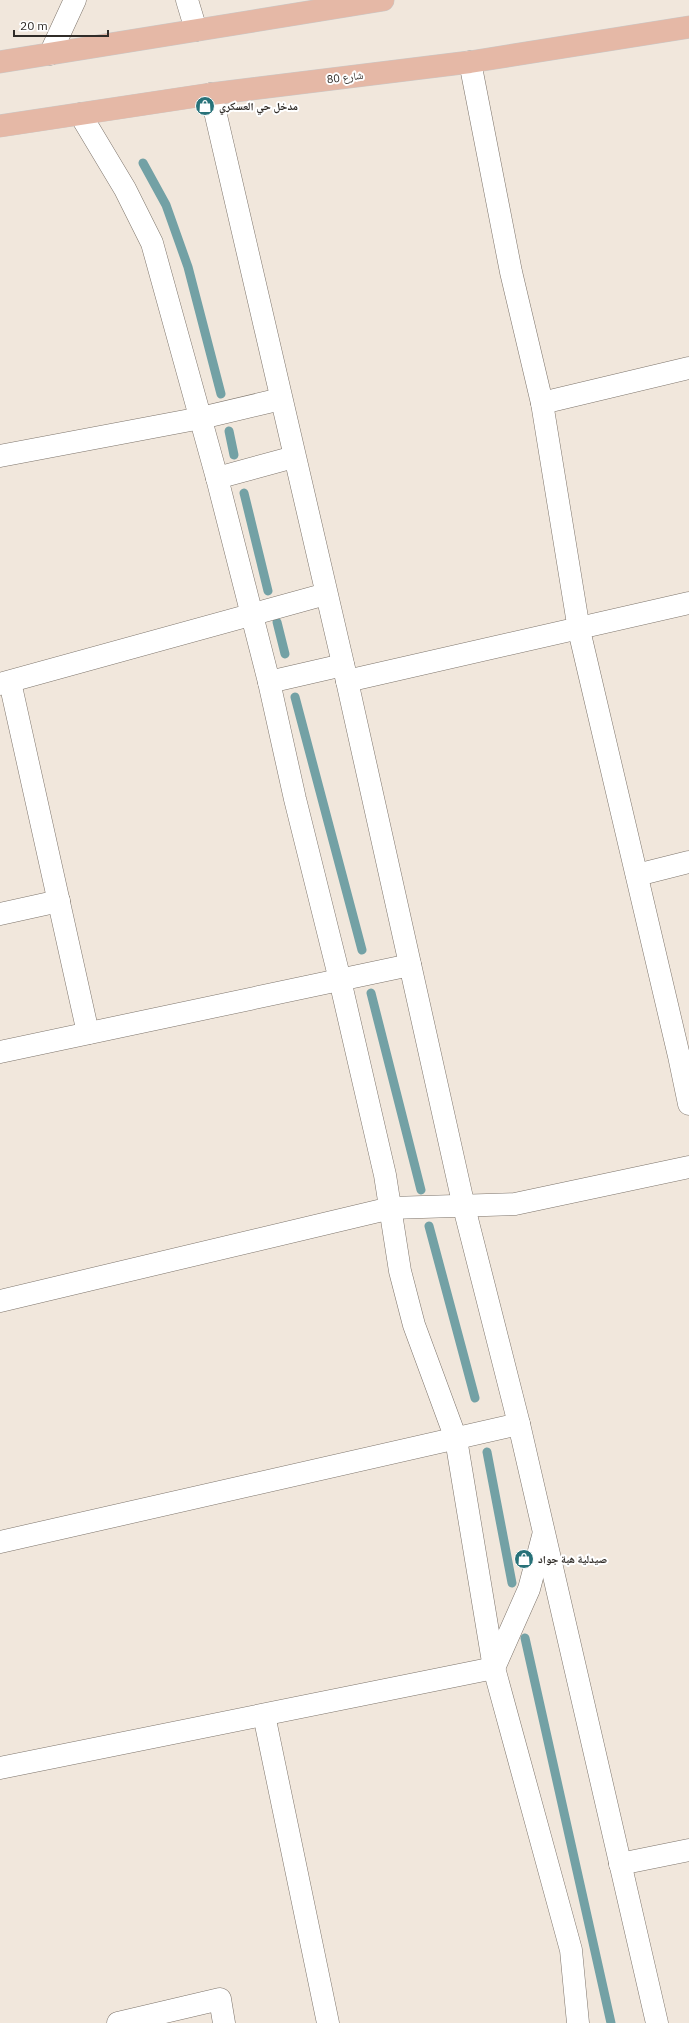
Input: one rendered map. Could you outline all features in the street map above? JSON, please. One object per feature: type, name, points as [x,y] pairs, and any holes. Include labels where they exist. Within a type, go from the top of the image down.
[{"type":"main road","points":[[0,62],[383,0]]},
{"type":"main road","name":"شارع 80","points":[[0,126],[211,94],[470,62],[689,27]]},
{"type":"street","points":[[50,54],[75,0]]},
{"type":"street","points":[[187,0],[196,30]]},
{"type":"street","points":[[470,62],[511,272],[542,403],[579,630],[637,875],[684,1055],[689,1104]]},
{"type":"street","points":[[211,94],[280,400],[345,673],[464,1207],[519,1424],[657,2023]]},
{"type":"street","points":[[80,114],[125,189],[152,243],[217,478],[269,682],[295,799],[340,980],[391,1208],[400,1271],[414,1325],[456,1439],[494,1668],[571,1950],[578,2023]]},
{"type":"street","points":[[542,403],[689,368]]},
{"type":"street","points":[[0,456],[201,418],[280,400]]},
{"type":"street","points":[[217,478],[294,457]]},
{"type":"street","points":[[88,1033],[58,901],[5,683],[326,594]]},
{"type":"street","points":[[269,682],[345,673],[579,630],[689,604]]},
{"type":"street","points":[[637,875],[689,862]]},
{"type":"street","points":[[0,914],[58,901]]},
{"type":"street","points":[[0,1052],[410,965]]},
{"type":"street","points":[[0,1301],[391,1208],[464,1207],[516,1204],[689,1167]]},
{"type":"street","points":[[0,1542],[519,1424]]},
{"type":"street","points":[[494,1668],[529,1589],[544,1534]]},
{"type":"street","points":[[0,1768],[494,1668]]},
{"type":"street","points":[[264,1715],[328,2023]]},
{"type":"street","points":[[620,1864],[689,1850]]},
{"type":"street","points":[[118,2023],[220,1999],[224,2023]]},
{"type":"waterway","points":[[143,163],[166,205],[188,267],[221,394]]},
{"type":"waterway","points":[[229,431],[234,455]]},
{"type":"waterway","points":[[244,493],[268,591]]},
{"type":"waterway","points":[[277,622],[285,654]]},
{"type":"waterway","points":[[295,697],[362,950]]},
{"type":"waterway","points":[[371,993],[421,1190]]},
{"type":"waterway","points":[[429,1226],[475,1398]]},
{"type":"waterway","points":[[487,1452],[512,1583]]},
{"type":"waterway","points":[[525,1638],[611,2023]]},
{"type":"place","name":"مدخل حي العسكري","points":[[205,106]]},
{"type":"place","name":"صيدلية هبة جواد","points":[[524,1559]]}]
